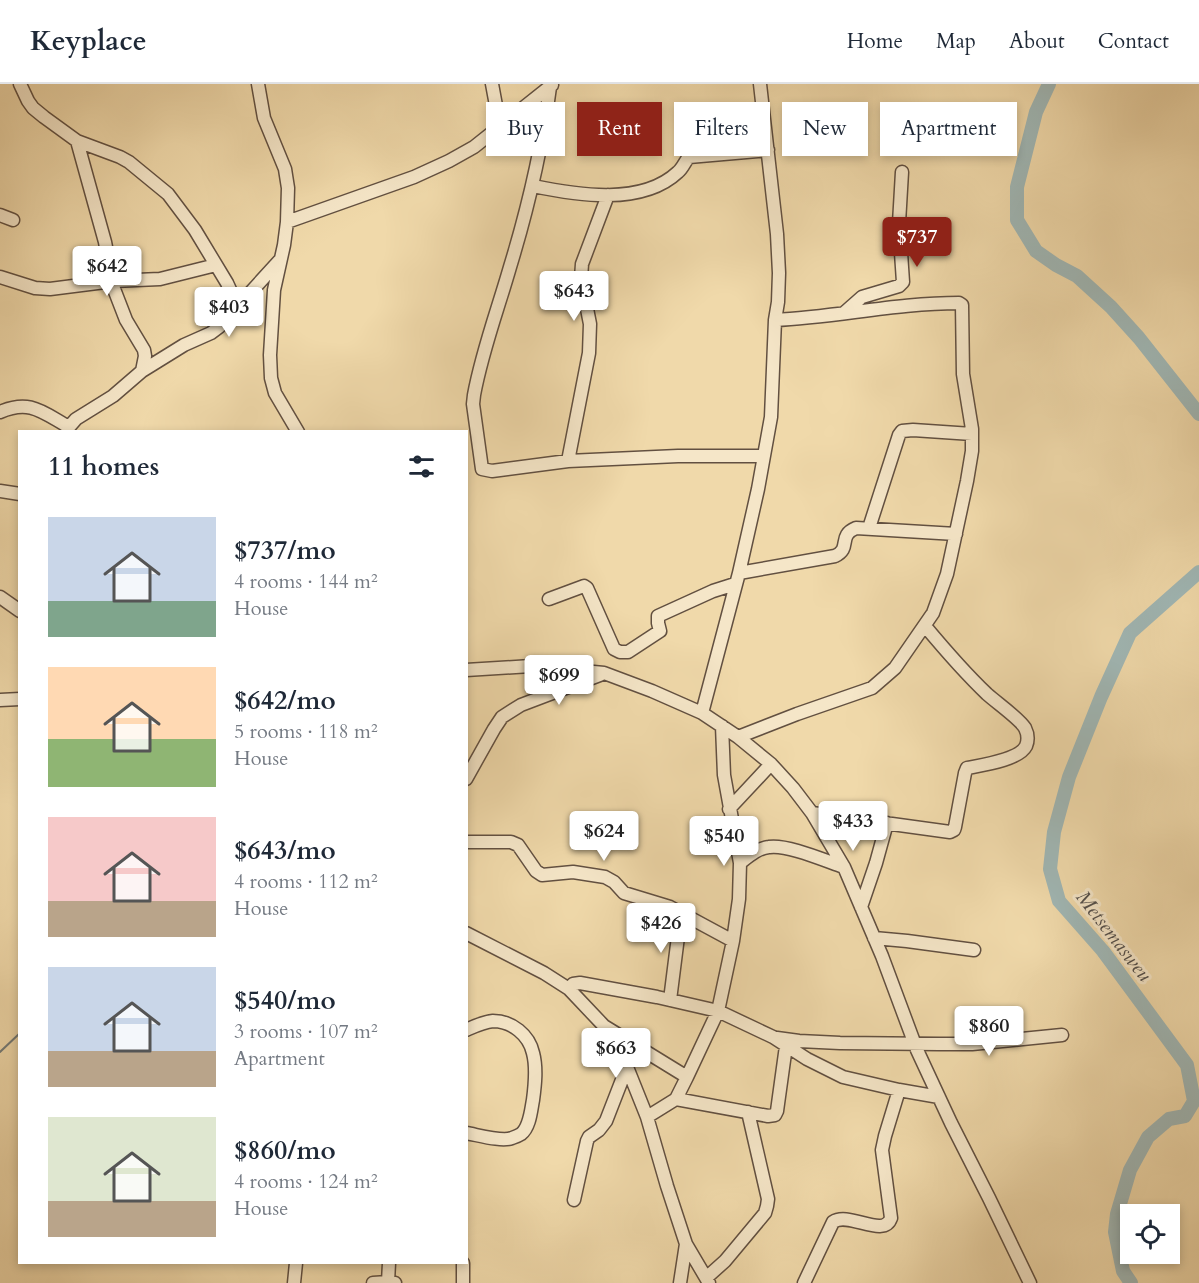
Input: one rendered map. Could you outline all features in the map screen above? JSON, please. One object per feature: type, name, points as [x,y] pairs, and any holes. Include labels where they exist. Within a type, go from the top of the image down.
[{"type":"street","points":[[20,84],[33,108],[44,117],[77,141],[129,162],[168,194],[195,230],[238,307]]},
{"type":"street","points":[[258,84],[264,118],[285,169],[288,188],[287,222],[273,299],[270,378],[275,393],[297,430]]},
{"type":"street","points":[[492,84],[495,102]]},
{"type":"street","points":[[760,84],[762,102]]},
{"type":"street","points":[[532,102],[552,86]]},
{"type":"street","points":[[552,86],[533,186],[510,269],[498,302],[474,395],[473,404],[482,469],[492,471],[568,461],[678,456],[764,456]]},
{"type":"street","points":[[287,222],[414,177],[449,161],[486,138]]},
{"type":"street","points":[[77,141],[102,231],[114,289],[126,320],[144,351],[142,371]]},
{"type":"street","points":[[533,186],[585,195],[636,192],[652,189],[678,173],[689,157],[700,156]]},
{"type":"street","points":[[702,713],[758,489],[771,417],[778,273],[777,234],[769,156]]},
{"type":"street","points":[[844,313],[862,297],[898,286],[903,282],[899,223],[902,172]]},
{"type":"street","points":[[568,461],[589,353],[590,324],[581,278],[582,264],[608,195]]},
{"type":"street","points":[[0,215],[13,220]]},
{"type":"street","points":[[0,412],[16,406],[37,409],[68,429],[76,419],[113,396],[142,371],[219,327],[280,260]]},
{"type":"street","points":[[0,277],[34,288],[50,289],[113,281],[160,279],[216,265]]},
{"type":"street","points":[[738,737],[872,688],[895,668],[933,613],[947,574],[972,451],[972,434],[963,374],[962,305],[959,303],[923,304],[775,320]]},
{"type":"street","points":[[869,528],[902,431],[972,434]]},
{"type":"street","points":[[0,491],[18,494]]},
{"type":"street","points":[[549,599],[584,586],[587,588],[614,649],[628,652],[660,631],[658,616],[737,579],[842,553],[845,536],[856,528],[956,534]]},
{"type":"street","points":[[0,597],[18,610]]},
{"type":"street","points":[[812,813],[950,832],[955,827],[967,768],[1014,757],[1027,745],[1028,736],[1024,727],[951,658],[925,626]]},
{"type":"street","points":[[468,670],[531,666],[604,673],[702,713],[738,737],[771,765],[793,788],[812,813],[844,867],[914,1044],[1030,1283]]},
{"type":"street","points":[[468,775],[502,717],[521,705],[604,673]]},
{"type":"street","points":[[0,700],[18,699]]},
{"type":"street","points":[[647,1117],[676,1099],[687,1077],[718,1011],[733,941],[739,899],[740,863],[724,775],[722,726]]},
{"type":"street","points":[[729,809],[771,765]]},
{"type":"street","points":[[861,907],[887,823]]},
{"type":"street","points":[[468,842],[511,842],[518,845],[536,872],[542,874],[573,872],[605,877],[614,882],[624,893],[670,907],[733,941]]},
{"type":"street","points":[[740,863],[758,850],[777,846],[844,867]]},
{"type":"street","points":[[670,1000],[681,913]]},
{"type":"street","points":[[468,934],[544,974],[569,990],[604,1026],[687,1077]]},
{"type":"street","points":[[874,938],[974,950]]},
{"type":"street","points":[[569,990],[573,984],[580,983],[718,1011],[773,1037],[822,1068],[843,1077],[939,1097]]},
{"type":"street","points":[[468,1029],[480,1023],[494,1021],[521,1031],[534,1055],[535,1087],[527,1125],[521,1134],[507,1140],[468,1133]]},
{"type":"street","points":[[604,1026],[627,1067],[647,1117],[686,1244],[707,1280],[765,1213],[767,1206],[768,1198],[748,1112]]},
{"type":"street","points":[[773,1037],[840,1043],[972,1044],[1062,1035]]},
{"type":"street","points":[[676,1099],[768,1116],[775,1114],[786,1046]]},
{"type":"street","points":[[574,1200],[587,1142],[589,1137],[606,1121],[627,1067]]},
{"type":"street","points":[[804,1283],[836,1219],[848,1219],[878,1226],[885,1226],[889,1223],[891,1218],[882,1150],[899,1090]]},
{"type":"street","points":[[680,1283],[686,1244]]},
{"type":"street","points":[[294,1283],[296,1264]]},
{"type":"street","points":[[373,1283],[391,1283],[389,1264]]},
{"type":"street","points":[[463,1264],[463,1283]]},
{"type":"waterway","name":"Metsemasweu","points":[[1049,84],[1036,112],[1017,187],[1017,220],[1036,251],[1077,276],[1111,307],[1139,338],[1199,414]]},
{"type":"waterway","name":"Metsemasweu","points":[[1131,1283],[1123,1271],[1115,1232],[1117,1214],[1130,1170],[1148,1137],[1169,1119],[1185,1116],[1194,1101],[1187,1065],[1103,951],[1059,901],[1050,869],[1054,832],[1069,777],[1130,633],[1199,572]]},
{"type":"waterway","points":[[0,1052],[18,1035]]}]
